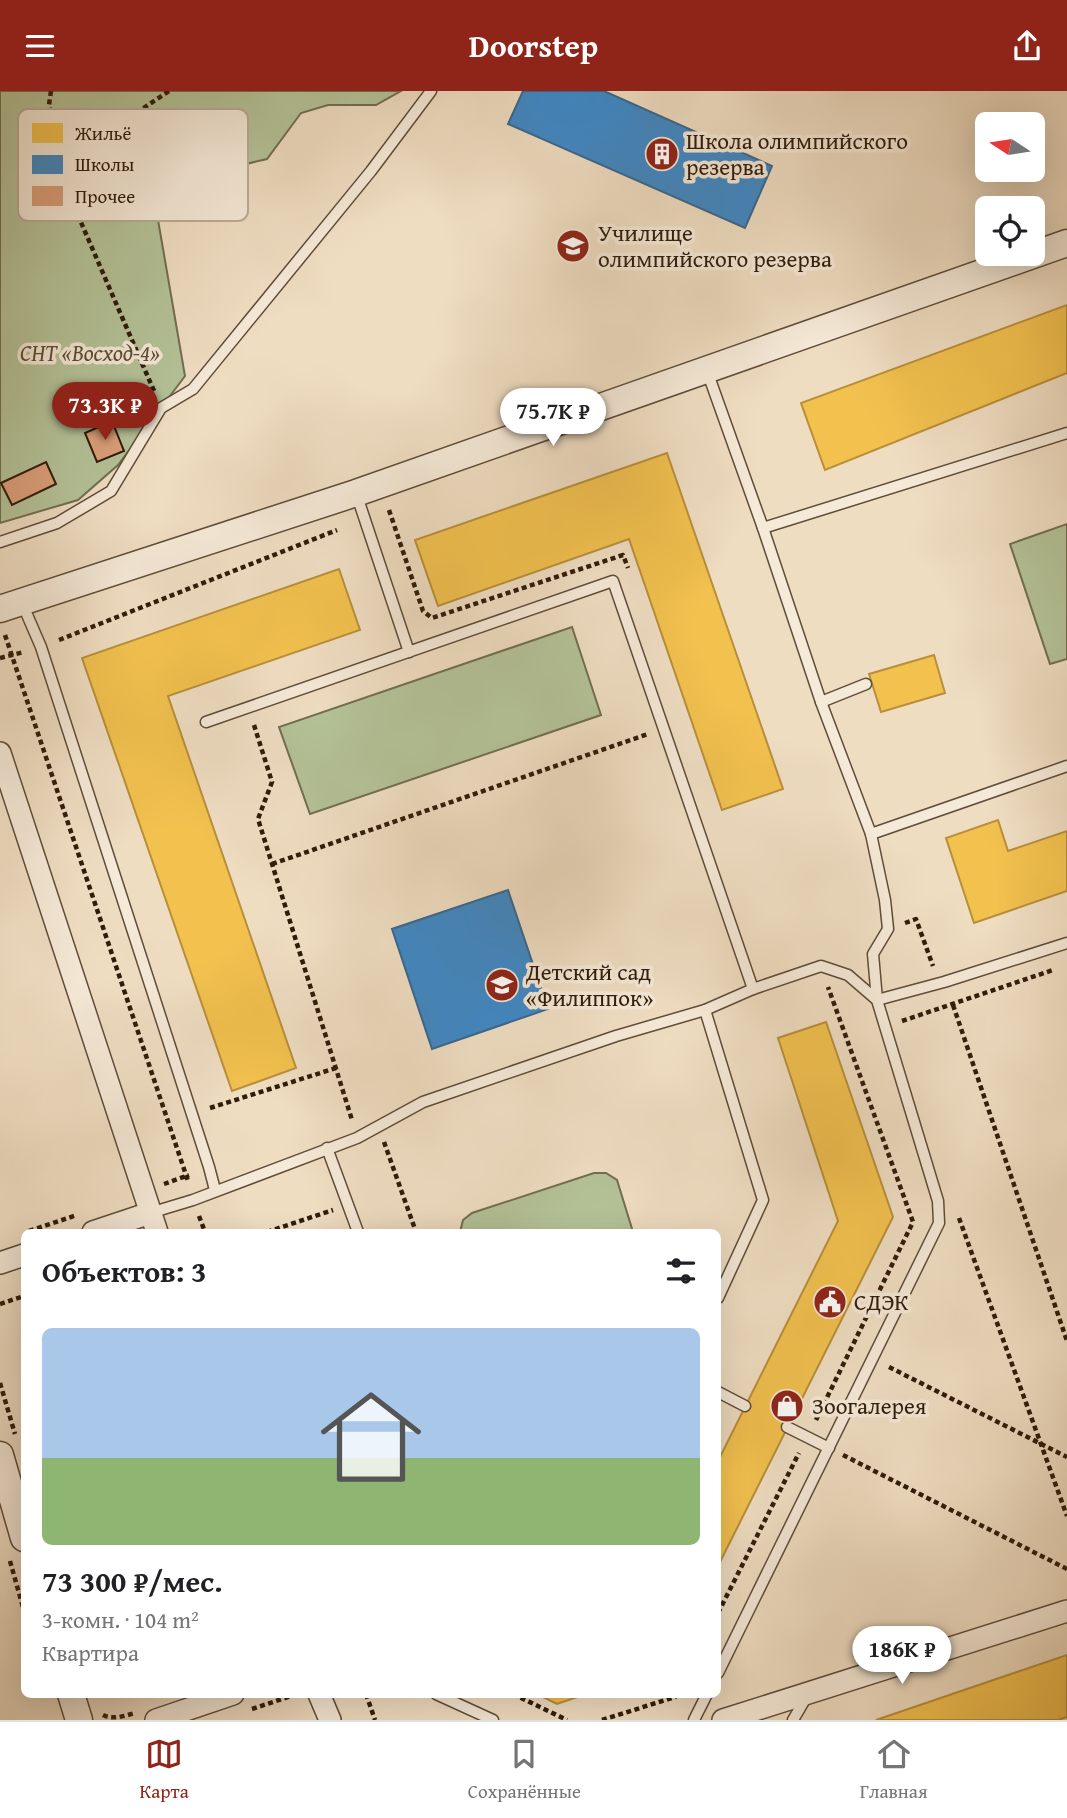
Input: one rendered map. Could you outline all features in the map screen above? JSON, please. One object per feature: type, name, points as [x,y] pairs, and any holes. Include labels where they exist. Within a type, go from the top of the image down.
[{"type":"street","points":[[9,615],[1067,243]]},
{"type":"street","points":[[0,753],[153,1223],[113,1229]]},
{"type":"street","points":[[0,1263],[21,1256]]},
{"type":"street","points":[[9,1449],[16,1545]]},
{"type":"street","points":[[723,1720],[1067,1611]]},
{"type":"street","points":[[72,1698],[79,1720]]},
{"type":"street","points":[[156,1720],[221,1698]]},
{"type":"street","points":[[321,1698],[330,1720]]},
{"type":"lane","points":[[0,542],[57,523],[111,491],[161,408],[193,389],[371,171],[431,91]]},
{"type":"lane","points":[[705,369],[763,528],[821,702],[871,834],[885,900],[888,929],[873,954],[877,1000],[938,1201],[939,1223],[721,1667]]},
{"type":"lane","points":[[763,528],[1067,433]]},
{"type":"lane","points":[[368,489],[409,652]]},
{"type":"lane","points":[[206,722],[613,581],[753,989]]},
{"type":"lane","points":[[9,615],[41,647],[215,1191]]},
{"type":"lane","points":[[821,702],[866,684]]},
{"type":"lane","points":[[871,834],[1067,766]]},
{"type":"lane","points":[[877,1000],[932,986],[1067,943]]},
{"type":"lane","points":[[153,1223],[193,1200],[358,1138],[424,1102],[616,1036],[705,1010],[753,989],[821,966],[848,975],[877,1000]]},
{"type":"lane","points":[[705,1010],[763,1200],[721,1291]]},
{"type":"lane","points":[[327,1148],[357,1229]]},
{"type":"lane","points":[[721,1394],[745,1406]]},
{"type":"lane","points":[[787,1427],[829,1448]]},
{"type":"lane","points":[[793,1720],[809,1694]]},
{"type":"lane","points":[[445,1698],[493,1720]]},
{"type":"lane","points":[[694,1720],[705,1698]]},
{"type":"path","points":[[50,109],[51,91]]},
{"type":"path","points":[[143,109],[169,91]]},
{"type":"path","points":[[80,221],[161,408]]},
{"type":"path","points":[[368,489],[423,611],[432,618],[623,555],[632,581]]},
{"type":"path","points":[[9,615],[204,1229]]},
{"type":"path","points":[[272,864],[664,729]]},
{"type":"path","points":[[257,734],[272,782],[258,819],[358,1138]]},
{"type":"path","points":[[888,929],[916,919],[935,971]]},
{"type":"path","points":[[721,1607],[913,1221],[821,966]]},
{"type":"path","points":[[898,1022],[1054,970]]},
{"type":"path","points":[[953,1005],[1067,1341]]},
{"type":"path","points":[[191,1114],[336,1068]]},
{"type":"path","points":[[379,1128],[415,1229]]},
{"type":"path","points":[[276,1229],[349,1204]]},
{"type":"path","points":[[956,1208],[1067,1516]]},
{"type":"path","points":[[0,1304],[21,1297]]},
{"type":"path","points":[[889,1367],[1067,1457]]},
{"type":"path","points":[[0,1383],[9,1449]]},
{"type":"path","points":[[829,1448],[1067,1569]]},
{"type":"path","points":[[16,1545],[21,1586]]},
{"type":"path","points":[[247,1710],[284,1698]]},
{"type":"path","points":[[367,1698],[375,1720]]},
{"type":"path","points":[[521,1698],[567,1720]]},
{"type":"path","points":[[603,1720],[672,1698]]},
{"type":"green space","name":"СНТ «Восход-4»","points":[[0,91],[401,91],[376,105],[328,105],[301,113],[267,159],[248,164],[248,109],[18,109],[18,221],[158,221],[185,376],[118,465],[78,500],[0,523]]},
{"type":"green space","points":[[1067,524],[1067,659],[1050,664],[1010,544]]},
{"type":"green space","points":[[572,627],[601,715],[310,814],[279,727]]},
{"type":"green space","points":[[594,1173],[606,1173],[617,1180],[632,1229],[461,1229],[463,1220],[472,1213]]},
{"type":"building: Жильё","points":[[1067,305],[1067,373],[825,470],[801,403]]},
{"type":"building: Жильё","points":[[667,453],[783,789],[722,810],[629,539],[438,606],[415,540]]},
{"type":"building: Жильё","points":[[339,569],[360,630],[168,696],[296,1068],[232,1091],[82,658]]},
{"type":"building: Жильё","points":[[934,655],[945,693],[881,712],[869,674]]},
{"type":"building: Жильё","points":[[998,820],[1008,851],[1067,831],[1067,891],[974,923],[946,838]]},
{"type":"building: Жильё","points":[[826,1022],[893,1217],[721,1560],[721,1455],[838,1221],[778,1038]]},
{"type":"building: Жильё","points":[[1067,1655],[1067,1717],[1058,1720],[876,1720]]},
{"type":"building: Жильё","points":[[545,1698],[574,1698],[557,1704]]},
{"type":"building: Школы","name":"Школа олимпийского резерва","points":[[523,91],[604,91],[772,166],[745,228],[508,124]]},
{"type":"building: Школы","points":[[508,890],[548,1009],[432,1049],[392,929]]},
{"type":"building: Прочее","points":[[112,421],[124,451],[97,462],[85,433]]},
{"type":"building: Прочее","points":[[46,462],[56,484],[12,505],[1,483]]},
{"type":"place","name":"Школа олимпийского резерва","points":[[662,154]]},
{"type":"place","name":"Училище олимпийского резерва","points":[[573,246]]},
{"type":"place","name":"Детский сад «Филиппок»","points":[[502,985]]},
{"type":"place","name":"СДЭК","points":[[830,1302]]},
{"type":"place","name":"Зоогалерея","points":[[787,1406]]}]
